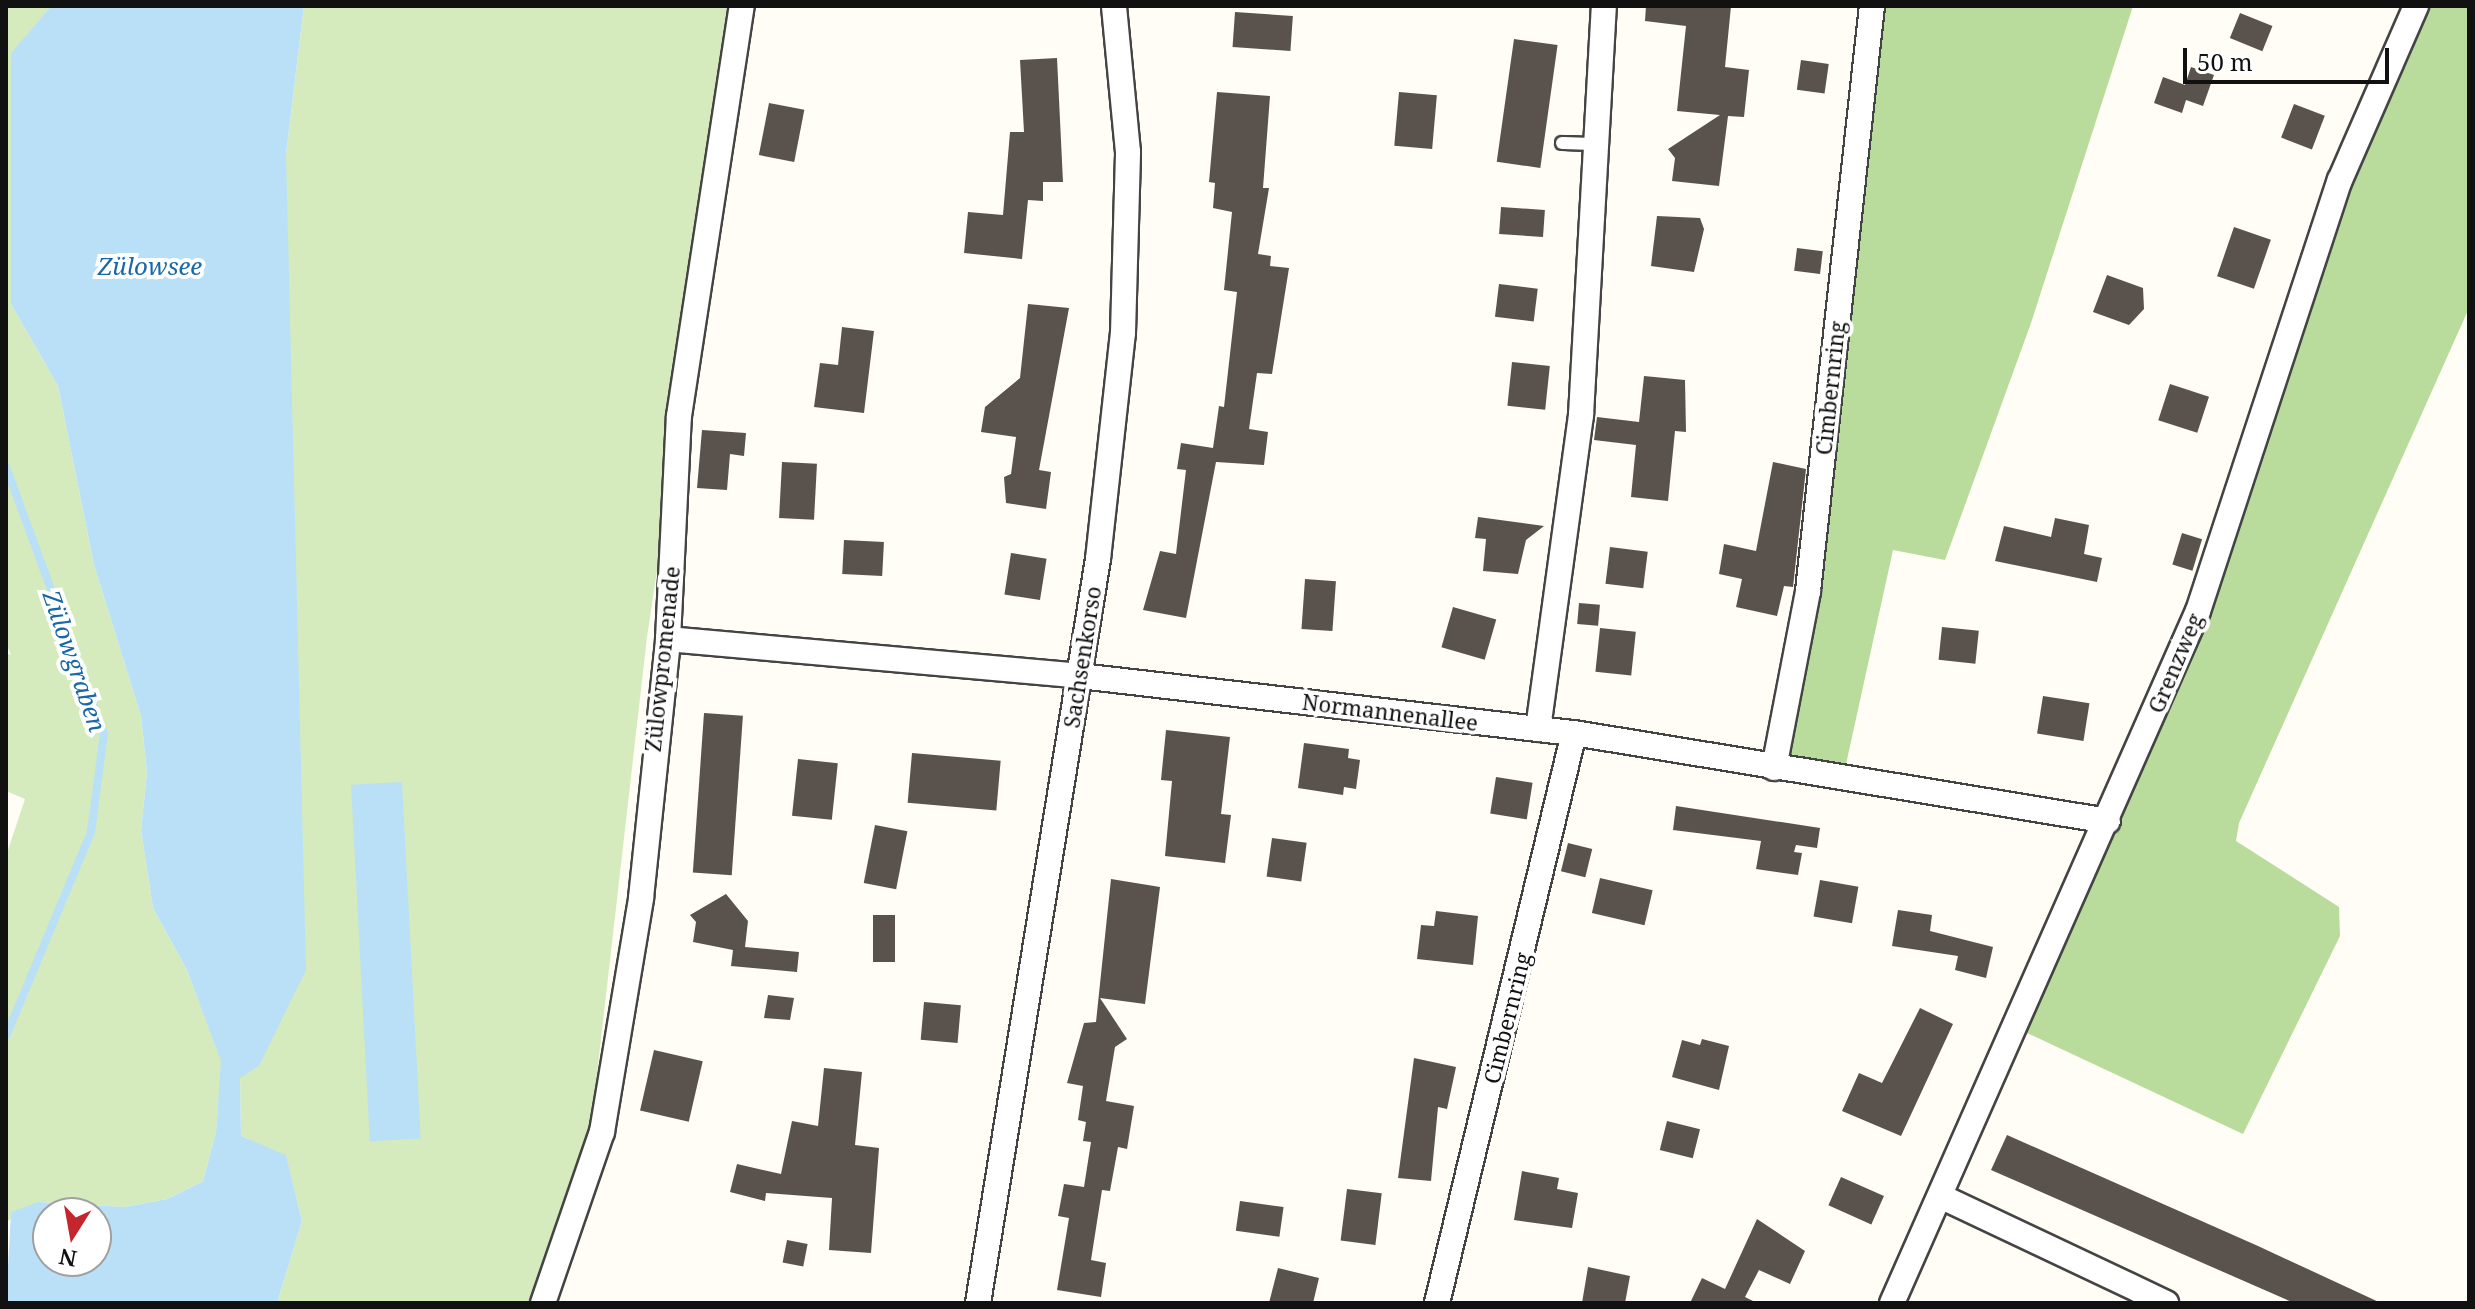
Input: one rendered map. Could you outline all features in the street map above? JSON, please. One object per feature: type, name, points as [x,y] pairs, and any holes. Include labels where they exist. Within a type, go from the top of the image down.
[{"type":"street","name":"Zülowpromenade","points":[[543,1303],[602,1132],[641,898],[668,639],[679,416],[742,6]]},
{"type":"street","name":"Sachsenkorso","points":[[978,1303],[1080,676],[1123,333],[1128,152],[1114,6]]},
{"type":"street","points":[[1538,729],[1581,415],[1600,144],[1604,6]]},
{"type":"street","name":"Cimbernring","points":[[1774,768],[1808,591],[1872,6]]},
{"type":"street","name":"Grenzweg","points":[[1892,1303],[1942,1197],[2012,1026],[2108,821],[2198,611],[2340,180],[2416,6]]},
{"type":"street","name":"Normannenallee","points":[[668,639],[1080,676],[1574,733],[2108,821]]},
{"type":"street","name":"Cimbernring","points":[[1437,1303],[1574,733]]},
{"type":"street","points":[[1942,1197],[2166,1303]]},
{"type":"lane","points":[[1562,143],[1600,144]]},
{"type":"green space","points":[[6,6],[51,6],[11,54],[11,304],[58,386],[94,565],[141,716],[147,773],[141,830],[153,908],[187,970],[222,1061],[216,1132],[203,1181],[167,1199],[125,1207],[112,1206],[112,1197],[32,1197],[32,1206],[6,1222],[6,856],[25,799],[6,791],[6,653],[11,655],[6,643]]},
{"type":"green space","points":[[304,6],[742,6],[647,637],[590,1135],[531,1303],[277,1303],[302,1221],[286,1156],[241,1136],[240,1077],[259,1066],[286,154]]},
{"type":"green space","points":[[1872,6],[2133,6],[2031,323],[1945,560],[1893,550],[1843,778],[1774,768]]},
{"type":"green space","points":[[2416,6],[2469,6],[2469,308],[2239,823],[2236,841],[2339,907],[2340,936],[2243,1134],[2012,1026],[2108,821],[2269,410]]},
{"type":"water","name":"Zülowsee","points":[[51,6],[304,6],[286,154],[306,970],[259,1066],[240,1078],[241,1136],[286,1155],[302,1221],[277,1303],[6,1303],[11,1212],[32,1204],[32,1277],[112,1277],[112,1206],[125,1207],[167,1199],[203,1181],[216,1132],[221,1061],[187,970],[153,908],[141,830],[147,773],[141,716],[94,565],[58,386],[11,304],[11,53]]},
{"type":"water","points":[[402,782],[421,1139],[370,1141],[351,785]]},
{"type":"building","points":[[1646,6],[1731,6],[1725,67],[1749,70],[1744,117],[1728,116],[1719,186],[1672,181],[1675,158],[1668,149],[1720,115],[1677,111],[1686,26],[1645,21]]},
{"type":"building","points":[[1235,12],[1293,16],[1290,51],[1233,47]]},
{"type":"building","points":[[2240,13],[2272,26],[2262,51],[2230,38]]},
{"type":"building","points":[[1514,39],[1558,45],[1540,168],[1497,162]]},
{"type":"building","points":[[1057,58],[1063,182],[1043,182],[1043,201],[1028,200],[1022,259],[964,253],[968,212],[1003,215],[1010,132],[1024,132],[1020,60]]},
{"type":"building","points":[[1801,60],[1829,64],[1825,94],[1797,90]]},
{"type":"building","points":[[2191,67],[2214,75],[2203,106],[2186,100],[2182,113],[2154,103],[2163,77],[2185,85]]},
{"type":"building","points":[[1217,92],[1270,96],[1263,188],[1269,188],[1258,254],[1271,256],[1270,266],[1289,268],[1272,374],[1257,373],[1249,429],[1268,432],[1264,465],[1216,462],[1186,618],[1143,610],[1160,551],[1176,554],[1186,470],[1177,469],[1181,443],[1213,448],[1219,406],[1224,407],[1237,292],[1224,290],[1232,212],[1213,208],[1215,183],[1209,182]]},
{"type":"building","points":[[1399,92],[1437,95],[1432,149],[1394,146]]},
{"type":"building","points":[[769,103],[804,110],[794,162],[759,155]]},
{"type":"building","points":[[2294,104],[2325,116],[2312,149],[2281,138]]},
{"type":"building","points":[[1501,207],[1545,210],[1543,237],[1499,234]]},
{"type":"building","points":[[1657,216],[1700,218],[1704,229],[1694,272],[1651,266]]},
{"type":"building","points":[[2234,227],[2271,240],[2254,289],[2217,276]]},
{"type":"building","points":[[1797,248],[1823,251],[1820,274],[1794,271]]},
{"type":"building","points":[[2107,275],[2143,288],[2144,309],[2129,325],[2093,312]]},
{"type":"building","points":[[1499,284],[1538,289],[1534,322],[1495,317]]},
{"type":"building","points":[[1028,304],[1069,308],[1039,470],[1051,472],[1046,509],[1006,503],[1004,477],[1011,474],[1016,437],[981,432],[985,407],[1020,378]]},
{"type":"building","points":[[842,327],[874,331],[864,413],[814,407],[820,363],[838,365]]},
{"type":"building","points":[[1512,362],[1550,366],[1545,410],[1507,406]]},
{"type":"building","points":[[1644,376],[1685,380],[1686,432],[1675,431],[1668,501],[1631,497],[1636,445],[1594,440],[1597,417],[1639,422]]},
{"type":"building","points":[[2170,384],[2209,397],[2197,433],[2158,420]]},
{"type":"building","points":[[702,430],[746,433],[744,456],[730,454],[727,490],[697,488]]},
{"type":"building","points":[[782,462],[817,464],[814,520],[779,518]]},
{"type":"building","points":[[1773,462],[1806,469],[1793,587],[1784,586],[1777,616],[1736,607],[1742,579],[1719,574],[1724,544],[1756,551]]},
{"type":"building","points":[[1478,517],[1544,526],[1526,540],[1518,574],[1483,571],[1486,539],[1475,538]]},
{"type":"building","points":[[2055,518],[2089,525],[2084,554],[2102,558],[2097,582],[1995,561],[2004,526],[2051,537]]},
{"type":"building","points":[[2182,533],[2202,539],[2192,571],[2172,565]]},
{"type":"building","points":[[844,540],[884,542],[882,576],[842,574]]},
{"type":"building","points":[[1610,547],[1648,552],[1643,588],[1605,584]]},
{"type":"building","points":[[1011,553],[1047,559],[1040,600],[1004,594]]},
{"type":"building","points":[[1305,579],[1336,581],[1332,631],[1302,629]]},
{"type":"building","points":[[1579,603],[1600,605],[1598,626],[1577,624]]},
{"type":"building","points":[[1453,607],[1496,619],[1485,660],[1441,647]]},
{"type":"building","points":[[1942,627],[1979,631],[1975,664],[1939,660]]},
{"type":"building","points":[[1600,628],[1636,632],[1631,676],[1595,672]]},
{"type":"building","points":[[2043,696],[2089,703],[2083,741],[2037,734]]},
{"type":"building","points":[[704,713],[743,716],[732,875],[693,873]]},
{"type":"building","points":[[1166,730],[1230,737],[1221,814],[1231,815],[1225,863],[1165,856],[1172,781],[1161,780]]},
{"type":"building","points":[[1304,743],[1349,749],[1348,758],[1360,760],[1356,789],[1344,787],[1343,795],[1298,788]]},
{"type":"building","points":[[912,753],[1001,761],[996,811],[908,803]]},
{"type":"building","points":[[798,759],[838,763],[832,820],[792,816]]},
{"type":"building","points":[[1496,777],[1533,783],[1527,819],[1490,814]]},
{"type":"building","points":[[1676,806],[1820,828],[1817,848],[1796,845],[1794,852],[1802,853],[1798,875],[1756,869],[1761,841],[1673,830]]},
{"type":"building","points":[[875,825],[907,831],[896,889],[864,883]]},
{"type":"building","points":[[1272,838],[1307,843],[1301,881],[1267,877]]},
{"type":"building","points":[[1568,843],[1592,849],[1585,877],[1561,871]]},
{"type":"building","points":[[1600,878],[1653,890],[1645,925],[1592,913]]},
{"type":"building","points":[[1111,879],[1160,887],[1145,1004],[1100,998],[1127,1039],[1115,1047],[1106,1101],[1134,1106],[1127,1149],[1118,1147],[1110,1191],[1102,1190],[1091,1260],[1106,1263],[1101,1297],[1057,1290],[1069,1218],[1058,1216],[1064,1184],[1084,1187],[1091,1142],[1083,1141],[1086,1122],[1078,1120],[1083,1086],[1067,1083],[1084,1023],[1096,1022]]},
{"type":"building","points":[[1820,880],[1858,887],[1852,923],[1814,916]]},
{"type":"building","points":[[726,894],[748,921],[745,947],[799,952],[797,972],[731,966],[733,950],[693,942],[696,922],[690,915]]},
{"type":"building","points":[[1898,910],[1932,915],[1930,931],[1993,947],[1986,978],[1955,970],[1958,956],[1892,946]]},
{"type":"building","points":[[1436,911],[1478,916],[1473,965],[1417,959],[1421,925],[1434,926]]},
{"type":"building","points":[[873,915],[895,915],[895,962],[873,962]]},
{"type":"building","points":[[768,995],[794,998],[790,1020],[764,1018]]},
{"type":"building","points":[[924,1002],[961,1005],[958,1043],[921,1040]]},
{"type":"building","points":[[1920,1008],[1953,1024],[1901,1136],[1842,1111],[1859,1073],[1882,1083]]},
{"type":"building","points":[[1702,1039],[1729,1046],[1719,1090],[1672,1077],[1682,1040],[1700,1045]]},
{"type":"building","points":[[654,1050],[703,1061],[689,1122],[640,1110]]},
{"type":"building","points":[[1414,1058],[1456,1067],[1447,1109],[1438,1107],[1431,1181],[1398,1178]]},
{"type":"building","points":[[824,1068],[862,1072],[855,1145],[879,1148],[871,1253],[829,1250],[832,1198],[766,1193],[765,1201],[730,1192],[737,1164],[781,1174],[792,1121],[818,1126]]},
{"type":"building","points":[[1667,1121],[1700,1129],[1693,1158],[1660,1150]]},
{"type":"building","points":[[2007,1135],[2381,1303],[2294,1303],[1991,1170]]},
{"type":"building","points":[[1522,1171],[1559,1178],[1557,1189],[1578,1193],[1572,1228],[1514,1220]]},
{"type":"building","points":[[1841,1177],[1884,1196],[1871,1224],[1828,1205]]},
{"type":"building","points":[[1347,1189],[1382,1193],[1375,1245],[1341,1241]]},
{"type":"building","points":[[1240,1201],[1284,1207],[1279,1237],[1236,1231]]},
{"type":"building","points":[[1757,1219],[1805,1251],[1790,1284],[1759,1270],[1745,1297],[1757,1303],[1690,1303],[1702,1278],[1725,1289]]},
{"type":"building","points":[[787,1240],[808,1244],[803,1267],[783,1263]]},
{"type":"building","points":[[1588,1267],[1630,1276],[1625,1303],[1582,1303]]},
{"type":"building","points":[[1278,1268],[1319,1278],[1313,1303],[1269,1303]]},
{"type":"waterway","name":"Zülowgraben","points":[[6,467],[104,733],[91,832],[6,1036]]}]
